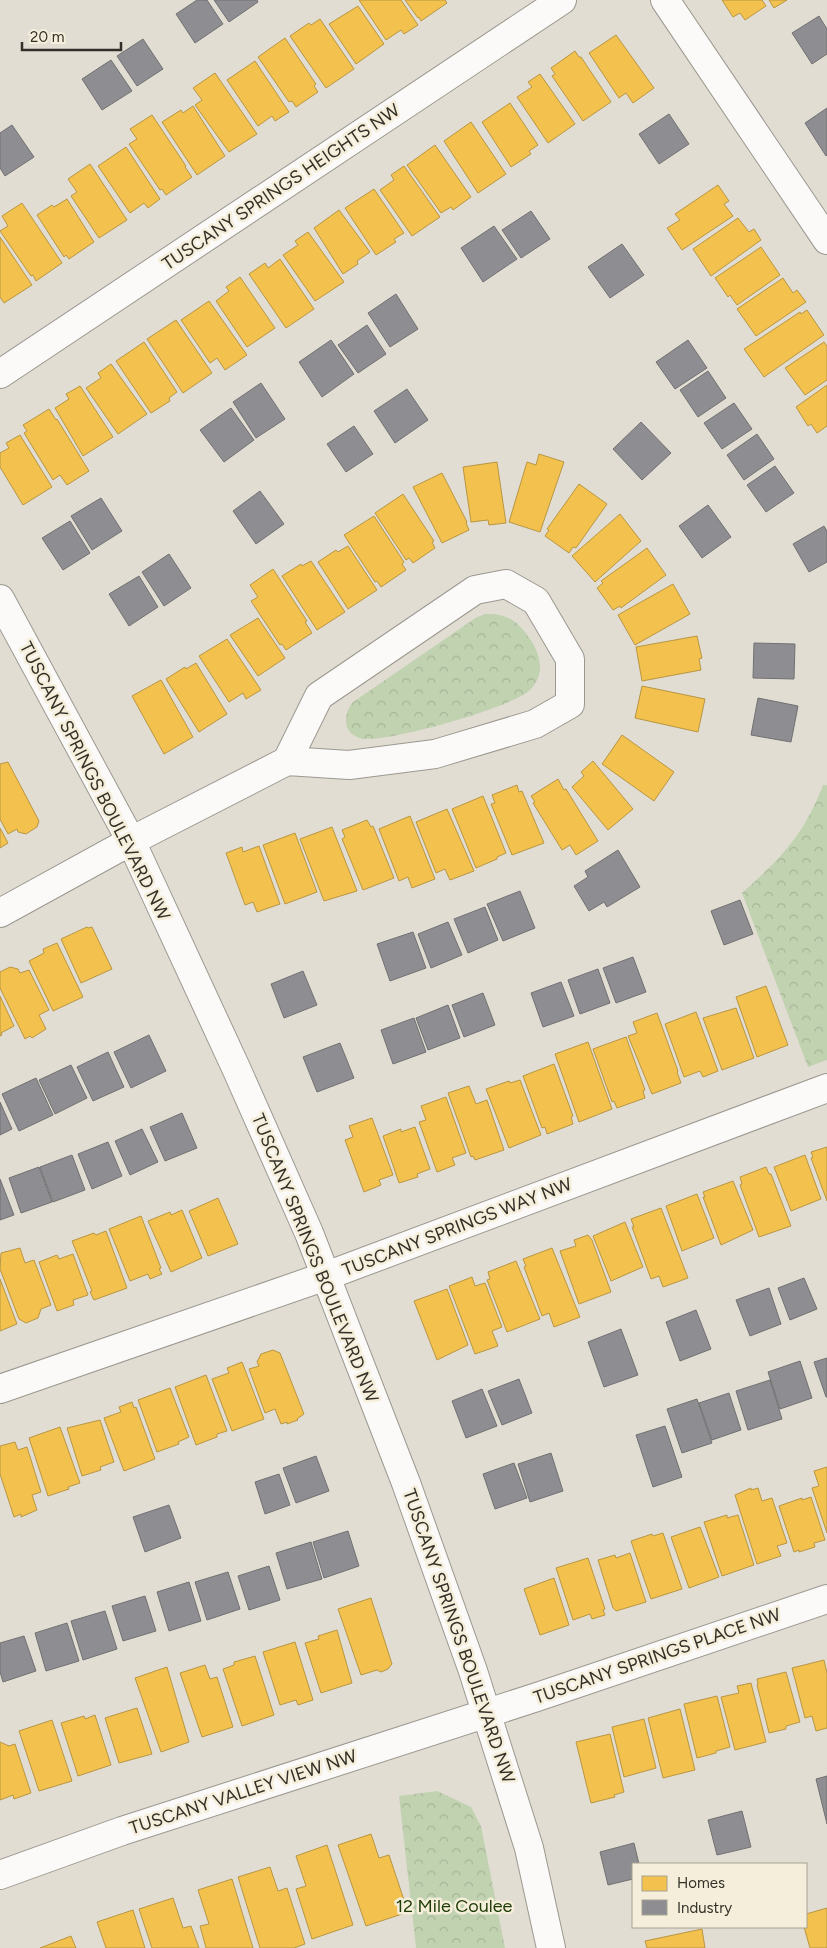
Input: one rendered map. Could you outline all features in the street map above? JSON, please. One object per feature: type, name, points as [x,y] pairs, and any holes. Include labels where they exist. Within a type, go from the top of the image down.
[{"type":"street","name":"TUSCANY SPRINGS HEIGHTS NW","points":[[0,374],[562,0]]},
{"type":"street","points":[[664,0],[827,240]]},
{"type":"street","points":[[0,912],[131,841],[287,761],[349,765],[435,754],[535,724],[570,704],[570,659],[536,601],[506,584],[475,590],[319,696],[287,761]]},
{"type":"street","name":"TUSCANY SPRINGS BOULEVARD NW","points":[[0,599],[131,841],[236,1068],[309,1233],[406,1483],[487,1714],[529,1848],[551,1948]]},
{"type":"street","name":"TUSCANY SPRINGS WAY NW","points":[[0,1389],[326,1276],[827,1088]]},
{"type":"street","name":"TUSCANY SPRINGS PLACE NW","points":[[487,1714],[827,1599]]},
{"type":"street","name":"TUSCANY VALLEY VIEW NW","points":[[0,1875],[122,1831],[487,1714]]},
{"type":"green space","points":[[486,614],[501,615],[513,620],[523,629],[532,642],[538,654],[540,667],[538,679],[530,690],[500,706],[475,715],[419,730],[373,739],[360,738],[350,732],[347,728],[346,717],[353,702],[477,617]]},
{"type":"green space","points":[[823,785],[827,785],[827,1060],[808,1067],[742,893],[790,845],[808,818]]},
{"type":"green space","name":"12 Mile Coulee","points":[[437,1791],[471,1807],[481,1826],[505,1948],[416,1948],[399,1796]]},
{"type":"building: Homes","points":[[359,0],[401,0],[418,25],[404,34],[401,30],[386,40]]},
{"type":"building: Homes","points":[[405,0],[445,0],[447,3],[421,21]]},
{"type":"building: Homes","points":[[722,0],[762,0],[766,6],[745,20],[740,13],[733,17]]},
{"type":"building: Homes","points":[[769,0],[787,0],[774,8]]},
{"type":"building: Homes","points":[[358,6],[384,44],[356,64],[329,24]]},
{"type":"building: Homes","points":[[320,19],[354,69],[326,88],[290,36],[309,23],[311,25]]},
{"type":"building: Homes","points":[[616,35],[654,88],[633,103],[626,93],[619,98],[589,53]]},
{"type":"building: Homes","points":[[285,38],[316,84],[314,86],[318,92],[296,107],[292,101],[289,102],[258,57]]},
{"type":"building: Homes","points":[[575,51],[611,102],[583,121],[552,76],[555,74],[551,68]]},
{"type":"building: Homes","points":[[255,61],[289,112],[275,121],[272,116],[258,126],[227,80]]},
{"type":"building: Homes","points":[[215,73],[257,134],[229,152],[195,105],[202,100],[193,88]]},
{"type":"building: Homes","points":[[540,74],[575,124],[548,143],[517,97],[532,87],[528,82]]},
{"type":"building: Homes","points":[[510,103],[538,145],[529,151],[531,154],[511,167],[482,122]]},
{"type":"building: Homes","points":[[193,106],[225,156],[197,175],[162,122],[181,110],[183,113]]},
{"type":"building: Homes","points":[[152,115],[192,177],[166,195],[162,189],[160,190],[129,144],[137,139],[130,129]]},
{"type":"building: Homes","points":[[471,122],[506,174],[478,193],[444,141]]},
{"type":"building: Homes","points":[[435,145],[471,197],[453,210],[451,207],[441,213],[407,165]]},
{"type":"building: Homes","points":[[126,147],[160,199],[148,208],[144,203],[130,213],[98,166]]},
{"type":"building: Homes","points":[[90,164],[127,220],[99,238],[71,196],[77,192],[68,179]]},
{"type":"building: Homes","points":[[404,166],[440,217],[412,236],[380,190],[394,180],[391,175]]},
{"type":"building: Homes","points":[[718,185],[729,201],[724,204],[733,216],[682,250],[667,228],[680,220],[675,214]]},
{"type":"building: Homes","points":[[374,189],[404,233],[394,239],[396,242],[376,255],[345,208]]},
{"type":"building: Homes","points":[[67,199],[94,242],[69,259],[66,255],[64,257],[37,215],[52,205],[54,207]]},
{"type":"building: Homes","points":[[22,203],[62,263],[36,281],[0,231],[8,226],[2,216]]},
{"type":"building: Homes","points":[[339,210],[370,252],[357,261],[358,264],[343,274],[314,228]]},
{"type":"building: Homes","points":[[738,218],[749,232],[754,229],[761,240],[711,276],[693,249]]},
{"type":"building: Homes","points":[[308,232],[344,282],[315,301],[283,255],[298,245],[295,241]]},
{"type":"building: Homes","points":[[0,237],[32,285],[4,303],[0,297]]},
{"type":"building: Homes","points":[[761,247],[780,275],[737,305],[730,295],[728,297],[715,278]]},
{"type":"building: Homes","points":[[280,259],[314,309],[286,328],[249,274],[265,263],[268,268]]},
{"type":"building: Homes","points":[[240,277],[275,328],[247,347],[216,301],[229,291],[226,287]]},
{"type":"building: Homes","points":[[783,278],[793,293],[797,290],[806,302],[756,336],[737,309]]},
{"type":"building: Homes","points":[[209,301],[247,355],[225,370],[217,358],[210,363],[181,320]]},
{"type":"building: Homes","points":[[807,310],[824,335],[764,377],[744,349],[800,312],[801,314]]},
{"type":"building: Homes","points":[[176,320],[212,373],[183,393],[147,339]]},
{"type":"building: Homes","points":[[144,342],[177,392],[169,398],[170,401],[151,413],[116,361]]},
{"type":"building: Homes","points":[[824,342],[827,346],[827,380],[805,395],[785,368]]},
{"type":"building: Homes","points":[[111,364],[147,414],[118,434],[86,388],[101,378],[98,373]]},
{"type":"building: Homes","points":[[827,385],[827,426],[817,433],[811,424],[808,426],[796,407]]},
{"type":"building: Homes","points":[[80,386],[113,437],[83,456],[55,408],[69,399],[66,394]]},
{"type":"building: Homes","points":[[49,409],[89,471],[67,485],[60,475],[53,480],[24,433],[27,431],[23,425]]},
{"type":"building: Homes","points":[[20,435],[52,487],[23,505],[0,467],[0,453],[9,448],[6,443]]},
{"type":"building: Homes","points":[[539,454],[564,462],[540,532],[509,522],[527,462],[536,465]]},
{"type":"building: Homes","points":[[497,462],[506,523],[489,525],[488,520],[471,522],[463,467]]},
{"type":"building: Homes","points":[[442,473],[467,522],[469,530],[442,543],[413,487]]},
{"type":"building: Homes","points":[[579,484],[607,504],[576,548],[573,547],[569,553],[545,536],[549,530],[547,529]]},
{"type":"building: Homes","points":[[403,494],[434,541],[432,542],[435,548],[413,563],[409,558],[406,560],[375,513]]},
{"type":"building: Homes","points":[[620,514],[641,541],[595,582],[572,556]]},
{"type":"building: Homes","points":[[374,516],[404,562],[402,564],[406,570],[381,587],[377,581],[375,582],[344,535]]},
{"type":"building: Homes","points":[[348,546],[377,590],[348,609],[318,562],[336,550],[338,552]]},
{"type":"building: Homes","points":[[647,548],[666,575],[621,608],[620,606],[613,610],[597,588],[603,583],[601,581]]},
{"type":"building: Homes","points":[[311,561],[345,612],[317,630],[282,576],[301,564],[302,566]]},
{"type":"building: Homes","points":[[273,569],[307,621],[305,622],[312,633],[286,650],[282,644],[280,645],[251,601],[258,597],[250,585]]},
{"type":"building: Homes","points":[[673,584],[690,614],[635,645],[618,615]]},
{"type":"building: Homes","points":[[258,618],[285,658],[258,676],[230,635]]},
{"type":"building: Homes","points":[[697,636],[702,658],[699,659],[701,670],[642,681],[636,647]]},
{"type":"building: Homes","points":[[227,639],[261,690],[246,699],[243,693],[229,702],[199,656]]},
{"type":"building: Homes","points":[[196,663],[227,714],[199,732],[166,679],[185,667],[186,669]]},
{"type":"building: Homes","points":[[161,680],[193,737],[164,754],[132,696]]},
{"type":"building: Homes","points":[[642,686],[705,699],[698,732],[635,718]]},
{"type":"building: Homes","points":[[622,735],[674,772],[654,801],[602,764]]},
{"type":"building: Homes","points":[[593,761],[633,809],[608,830],[572,787],[584,776],[581,772]]},
{"type":"building: Homes","points":[[8,762],[39,821],[37,827],[26,834],[18,832],[17,829],[8,834],[0,819],[0,764]]},
{"type":"building: Homes","points":[[558,779],[598,841],[576,855],[570,845],[562,850],[533,803],[535,802],[531,796]]},
{"type":"building: Homes","points":[[517,785],[519,792],[522,791],[544,843],[512,855],[491,804],[495,803],[492,795]]},
{"type":"building: Homes","points":[[483,796],[506,853],[476,868],[452,809]]},
{"type":"building: Homes","points":[[447,809],[474,871],[450,880],[445,869],[436,873],[416,822]]},
{"type":"building: Homes","points":[[410,816],[435,879],[412,888],[408,877],[399,881],[379,829]]},
{"type":"building: Homes","points":[[367,820],[371,827],[373,826],[394,878],[363,890],[342,839],[345,837],[342,830]]},
{"type":"building: Homes","points":[[332,827],[357,891],[324,901],[300,839]]},
{"type":"building: Homes","points":[[0,828],[8,843],[0,848]]},
{"type":"building: Homes","points":[[295,833],[317,892],[285,904],[263,845]]},
{"type":"building: Homes","points":[[259,846],[280,904],[257,912],[253,902],[245,905],[226,853],[242,847],[243,852]]},
{"type":"building: Homes","points":[[87,927],[92,927],[112,969],[81,983],[61,939]]},
{"type":"building: Homes","points":[[57,943],[83,997],[53,1011],[29,961],[44,953],[43,949]]},
{"type":"building: Homes","points":[[10,967],[18,969],[20,973],[29,970],[49,1010],[39,1015],[46,1029],[32,1038],[30,1036],[25,1039],[0,988],[0,972]]},
{"type":"building: Homes","points":[[766,986],[788,1045],[757,1057],[736,997]]},
{"type":"building: Homes","points":[[0,996],[14,1026],[1,1033],[2,1035],[0,1036]]},
{"type":"building: Homes","points":[[736,1008],[754,1058],[722,1070],[703,1018]]},
{"type":"building: Homes","points":[[696,1012],[718,1071],[703,1077],[700,1071],[684,1077],[665,1024]]},
{"type":"building: Homes","points":[[657,1013],[681,1083],[652,1094],[628,1036],[637,1033],[633,1022]]},
{"type":"building: Homes","points":[[626,1037],[645,1090],[643,1091],[645,1098],[617,1108],[614,1101],[612,1102],[593,1049]]},
{"type":"building: Homes","points":[[588,1042],[612,1109],[579,1122],[555,1054]]},
{"type":"building: Homes","points":[[554,1064],[573,1116],[571,1117],[573,1124],[547,1134],[545,1127],[542,1128],[523,1076]]},
{"type":"building: Homes","points":[[520,1080],[541,1135],[509,1148],[486,1089],[509,1081],[510,1083]]},
{"type":"building: Homes","points":[[469,1086],[476,1104],[487,1100],[504,1150],[475,1160],[473,1156],[471,1157],[448,1093]]},
{"type":"building: Homes","points":[[446,1097],[466,1153],[452,1158],[455,1165],[437,1172],[419,1122],[426,1120],[421,1106]]},
{"type":"building: Homes","points":[[372,1118],[393,1175],[379,1180],[381,1185],[364,1192],[345,1140],[353,1137],[349,1126]]},
{"type":"building: Homes","points":[[415,1127],[430,1169],[417,1174],[418,1177],[399,1183],[383,1136],[401,1129],[401,1132]]},
{"type":"building: Homes","points":[[827,1147],[827,1201],[811,1158],[813,1157],[811,1152]]},
{"type":"building: Homes","points":[[805,1155],[821,1199],[791,1211],[774,1167]]},
{"type":"building: Homes","points":[[766,1167],[769,1174],[771,1174],[791,1226],[759,1237],[740,1185],[742,1184],[740,1177]]},
{"type":"building: Homes","points":[[733,1181],[753,1230],[721,1245],[703,1197],[705,1197],[703,1192]]},
{"type":"building: Homes","points":[[697,1194],[714,1238],[682,1251],[666,1206]]},
{"type":"building: Homes","points":[[218,1198],[238,1244],[208,1256],[189,1211]]},
{"type":"building: Homes","points":[[661,1208],[688,1278],[663,1287],[659,1276],[651,1279],[632,1227],[634,1227],[631,1219]]},
{"type":"building: Homes","points":[[182,1210],[202,1258],[171,1272],[148,1221],[170,1212],[171,1215]]},
{"type":"building: Homes","points":[[141,1216],[162,1274],[150,1279],[148,1274],[130,1281],[109,1229]]},
{"type":"building: Homes","points":[[625,1222],[643,1267],[611,1281],[593,1236]]},
{"type":"building: Homes","points":[[106,1231],[127,1288],[94,1300],[72,1241]]},
{"type":"building: Homes","points":[[588,1235],[592,1240],[611,1292],[579,1304],[560,1251],[576,1246],[574,1240]]},
{"type":"building: Homes","points":[[20,1248],[25,1263],[34,1260],[51,1305],[41,1309],[38,1318],[26,1323],[19,1319],[0,1269],[1,1253]]},
{"type":"building: Homes","points":[[552,1248],[580,1317],[554,1327],[549,1313],[542,1316],[524,1267],[526,1266],[523,1259]]},
{"type":"building: Homes","points":[[73,1254],[88,1295],[73,1300],[74,1305],[57,1311],[39,1262],[57,1255],[59,1259]]},
{"type":"building: Homes","points":[[516,1261],[540,1319],[507,1332],[487,1280],[490,1279],[488,1272]]},
{"type":"building: Homes","points":[[472,1277],[475,1286],[485,1283],[502,1327],[492,1331],[498,1346],[475,1354],[449,1286]]},
{"type":"building: Homes","points":[[0,1279],[17,1324],[0,1331]]},
{"type":"building: Homes","points":[[447,1289],[468,1345],[437,1360],[414,1301]]},
{"type":"building: Homes","points":[[273,1350],[280,1353],[304,1414],[298,1420],[287,1424],[287,1422],[281,1424],[275,1409],[265,1413],[249,1369],[259,1366],[257,1362],[261,1354]]},
{"type":"building: Homes","points":[[242,1362],[264,1419],[232,1431],[212,1379],[229,1373],[227,1368]]},
{"type":"building: Homes","points":[[206,1375],[227,1431],[196,1445],[175,1387]]},
{"type":"building: Homes","points":[[170,1388],[189,1437],[178,1442],[179,1444],[157,1452],[138,1400]]},
{"type":"building: Homes","points":[[132,1402],[134,1408],[136,1407],[155,1459],[124,1471],[104,1418],[121,1412],[119,1407]]},
{"type":"building: Homes","points":[[100,1420],[114,1462],[100,1467],[101,1470],[82,1476],[67,1428]]},
{"type":"building: Homes","points":[[60,1427],[80,1483],[48,1496],[29,1438]]},
{"type":"building: Homes","points":[[15,1442],[18,1450],[27,1447],[41,1492],[32,1495],[37,1510],[21,1517],[21,1514],[14,1517],[0,1474],[0,1446]]},
{"type":"building: Homes","points":[[827,1467],[827,1533],[812,1488],[819,1486],[814,1471]]},
{"type":"building: Homes","points":[[751,1488],[751,1490],[758,1488],[762,1501],[772,1498],[787,1543],[777,1546],[781,1556],[757,1564],[735,1495]]},
{"type":"building: Homes","points":[[811,1497],[825,1540],[814,1543],[815,1547],[794,1552],[779,1506]]},
{"type":"building: Homes","points":[[727,1515],[727,1518],[738,1515],[754,1565],[722,1576],[704,1522]]},
{"type":"building: Homes","points":[[700,1527],[719,1577],[689,1588],[671,1537]]},
{"type":"building: Homes","points":[[663,1533],[682,1589],[651,1599],[631,1541],[652,1534],[653,1536]]},
{"type":"building: Homes","points":[[630,1553],[646,1602],[616,1611],[613,1608],[598,1560],[615,1555],[616,1558]]},
{"type":"building: Homes","points":[[588,1558],[605,1609],[603,1610],[605,1615],[592,1619],[590,1614],[573,1620],[556,1568]]},
{"type":"building: Homes","points":[[554,1578],[569,1625],[540,1635],[524,1589]]},
{"type":"building: Homes","points":[[371,1598],[392,1664],[388,1669],[381,1672],[377,1670],[361,1675],[338,1609]]},
{"type":"building: Homes","points":[[337,1630],[352,1683],[321,1693],[305,1643],[319,1639],[318,1636]]},
{"type":"building: Homes","points":[[295,1642],[313,1700],[298,1705],[296,1700],[280,1705],[263,1652]]},
{"type":"building: Homes","points":[[255,1656],[274,1715],[242,1726],[223,1669],[234,1665],[234,1662]]},
{"type":"building: Homes","points":[[824,1660],[827,1673],[827,1728],[816,1731],[812,1716],[805,1718],[792,1668]]},
{"type":"building: Homes","points":[[205,1665],[210,1679],[217,1677],[233,1727],[202,1737],[180,1673]]},
{"type":"building: Homes","points":[[167,1667],[189,1742],[161,1752],[135,1678]]},
{"type":"building: Homes","points":[[786,1672],[800,1722],[786,1726],[786,1729],[769,1733],[757,1679]]},
{"type":"building: Homes","points":[[751,1683],[766,1742],[735,1750],[721,1697],[739,1693],[737,1686]]},
{"type":"building: Homes","points":[[717,1696],[730,1747],[697,1758],[684,1704]]},
{"type":"building: Homes","points":[[137,1708],[152,1754],[119,1763],[105,1718]]},
{"type":"building: Homes","points":[[680,1709],[695,1770],[663,1778],[648,1718]]},
{"type":"building: Homes","points":[[95,1715],[111,1765],[78,1776],[61,1723],[84,1716],[85,1719]]},
{"type":"building: Homes","points":[[644,1719],[656,1768],[624,1777],[612,1727]]},
{"type":"building: Homes","points":[[52,1720],[72,1781],[39,1791],[19,1731]]},
{"type":"building: Homes","points":[[610,1734],[624,1792],[614,1795],[615,1797],[591,1803],[576,1742]]},
{"type":"building: Homes","points":[[0,1742],[9,1746],[15,1744],[31,1793],[14,1799],[13,1795],[0,1800]]},
{"type":"building: Homes","points":[[371,1834],[379,1858],[389,1855],[408,1912],[366,1926],[338,1845]]},
{"type":"building: Homes","points":[[327,1845],[353,1925],[312,1939],[296,1889],[306,1886],[296,1856]]},
{"type":"building: Homes","points":[[270,1867],[278,1891],[287,1888],[305,1944],[294,1948],[260,1948],[238,1877]]},
{"type":"building: Homes","points":[[232,1879],[253,1948],[206,1948],[200,1926],[209,1924],[198,1890]]},
{"type":"building: Homes","points":[[173,1898],[183,1928],[191,1926],[199,1948],[152,1948],[139,1909]]},
{"type":"building: Homes","points":[[827,1908],[827,1948],[810,1948],[804,1928],[807,1928],[807,1914]]},
{"type":"building: Homes","points":[[133,1910],[145,1948],[106,1948],[97,1922]]},
{"type":"building: Homes","points":[[702,1929],[705,1948],[647,1948],[645,1941]]},
{"type":"building: Homes","points":[[71,1936],[76,1948],[40,1948]]},
{"type":"building: Industry","points":[[197,0],[207,0],[223,24],[195,43],[176,14]]},
{"type":"building: Industry","points":[[214,0],[257,0],[258,2],[229,22]]},
{"type":"building: Industry","points":[[819,16],[827,29],[827,54],[812,64],[792,33]]},
{"type":"building: Industry","points":[[143,39],[163,69],[137,86],[117,56]]},
{"type":"building: Industry","points":[[111,60],[132,91],[102,110],[82,79]]},
{"type":"building: Industry","points":[[827,108],[827,155],[826,156],[805,123]]},
{"type":"building: Industry","points":[[669,114],[689,144],[659,164],[639,134]]},
{"type":"building: Industry","points":[[12,125],[34,157],[5,176],[0,168],[0,133]]},
{"type":"building: Industry","points":[[531,211],[550,239],[521,258],[502,230]]},
{"type":"building: Industry","points":[[494,226],[517,259],[483,282],[461,248]]},
{"type":"building: Industry","points":[[622,244],[644,275],[610,298],[588,267]]},
{"type":"building: Industry","points":[[396,294],[418,329],[390,347],[368,313]]},
{"type":"building: Industry","points":[[367,325],[386,354],[358,373],[338,345]]},
{"type":"building: Industry","points":[[331,340],[354,374],[322,397],[299,362]]},
{"type":"building: Industry","points":[[688,340],[707,368],[675,389],[656,362]]},
{"type":"building: Industry","points":[[708,371],[726,398],[698,417],[680,390]]},
{"type":"building: Industry","points":[[261,383],[285,419],[256,438],[233,402]]},
{"type":"building: Industry","points":[[407,389],[428,420],[395,443],[374,411]]},
{"type":"building: Industry","points":[[734,403],[752,429],[722,449],[704,423]]},
{"type":"building: Industry","points":[[231,408],[254,440],[224,462],[200,430]]},
{"type":"building: Industry","points":[[641,422],[671,453],[642,480],[613,449]]},
{"type":"building: Industry","points":[[354,426],[373,454],[346,472],[327,444]]},
{"type":"building: Industry","points":[[757,434],[774,459],[744,480],[727,455]]},
{"type":"building: Industry","points":[[775,466],[794,493],[766,512],[747,485]]},
{"type":"building: Industry","points":[[260,491],[284,524],[256,544],[233,511]]},
{"type":"building: Industry","points":[[101,498],[122,531],[92,550],[71,516]]},
{"type":"building: Industry","points":[[708,505],[731,537],[702,558],[679,526]]},
{"type":"building: Industry","points":[[70,521],[90,553],[63,570],[42,538]]},
{"type":"building: Industry","points":[[824,526],[827,531],[827,562],[809,572],[793,544]]},
{"type":"building: Industry","points":[[169,554],[191,588],[164,606],[142,572]]},
{"type":"building: Industry","points":[[139,576],[158,607],[129,626],[109,594]]},
{"type":"building: Industry","points":[[754,643],[795,644],[794,679],[753,678]]},
{"type":"building: Industry","points":[[758,698],[798,706],[791,742],[751,735]]},
{"type":"building: Industry","points":[[618,850],[640,887],[607,907],[604,902],[589,911],[574,886],[588,877],[585,871]]},
{"type":"building: Industry","points":[[520,891],[535,928],[503,941],[487,904]]},
{"type":"building: Industry","points":[[740,900],[753,934],[724,945],[711,911]]},
{"type":"building: Industry","points":[[485,907],[498,940],[468,953],[454,919]]},
{"type":"building: Industry","points":[[448,922],[462,955],[431,968],[418,934]]},
{"type":"building: Industry","points":[[413,932],[426,968],[390,981],[377,944]]},
{"type":"building: Industry","points":[[633,957],[646,992],[616,1003],[603,968]]},
{"type":"building: Industry","points":[[598,969],[610,1003],[580,1014],[568,980]]},
{"type":"building: Industry","points":[[303,971],[317,1005],[284,1018],[271,984]]},
{"type":"building: Industry","points":[[561,982],[574,1016],[543,1027],[531,993]]},
{"type":"building: Industry","points":[[483,993],[495,1025],[464,1037],[452,1005]]},
{"type":"building: Industry","points":[[448,1005],[460,1038],[428,1050],[416,1018]]},
{"type":"building: Industry","points":[[414,1018],[426,1052],[393,1064],[381,1030]]},
{"type":"building: Industry","points":[[149,1035],[166,1071],[131,1088],[114,1052]]},
{"type":"building: Industry","points":[[340,1043],[354,1078],[317,1092],[303,1057]]},
{"type":"building: Industry","points":[[108,1052],[124,1087],[93,1101],[77,1067]]},
{"type":"building: Industry","points":[[71,1065],[87,1098],[55,1114],[39,1080]]},
{"type":"building: Industry","points":[[36,1078],[53,1115],[19,1131],[2,1094]]},
{"type":"building: Industry","points":[[0,1102],[12,1129],[0,1135]]},
{"type":"building: Industry","points":[[182,1113],[197,1148],[165,1161],[150,1127]]},
{"type":"building: Industry","points":[[142,1129],[158,1162],[130,1175],[115,1141]]},
{"type":"building: Industry","points":[[108,1142],[122,1176],[92,1189],[78,1154]]},
{"type":"building: Industry","points":[[72,1155],[85,1190],[53,1202],[40,1167]]},
{"type":"building: Industry","points":[[39,1167],[52,1202],[21,1213],[9,1178]]},
{"type":"building: Industry","points":[[0,1179],[14,1215],[0,1220]]},
{"type":"building: Industry","points":[[804,1278],[817,1309],[790,1320],[778,1288]]},
{"type":"building: Industry","points":[[769,1288],[781,1324],[750,1336],[736,1300]]},
{"type":"building: Industry","points":[[696,1310],[711,1349],[680,1361],[666,1322]]},
{"type":"building: Industry","points":[[621,1329],[638,1375],[604,1387],[588,1342]]},
{"type":"building: Industry","points":[[827,1358],[827,1397],[826,1397],[814,1362]]},
{"type":"building: Industry","points":[[800,1361],[812,1398],[780,1409],[768,1372]]},
{"type":"building: Industry","points":[[519,1379],[532,1413],[502,1425],[488,1391]]},
{"type":"building: Industry","points":[[770,1380],[782,1419],[748,1430],[736,1391]]},
{"type":"building: Industry","points":[[482,1389],[497,1426],[466,1438],[452,1401]]},
{"type":"building: Industry","points":[[729,1393],[741,1430],[712,1440],[699,1403]]},
{"type":"building: Industry","points":[[697,1399],[712,1443],[682,1453],[667,1409]]},
{"type":"building: Industry","points":[[665,1426],[682,1477],[653,1487],[636,1435]]},
{"type":"building: Industry","points":[[551,1453],[563,1491],[530,1502],[518,1464]]},
{"type":"building: Industry","points":[[316,1456],[329,1491],[296,1503],[283,1468]]},
{"type":"building: Industry","points":[[514,1463],[527,1498],[495,1509],[483,1474]]},
{"type":"building: Industry","points":[[279,1474],[290,1505],[265,1514],[255,1482]]},
{"type":"building: Industry","points":[[169,1505],[181,1538],[145,1552],[133,1517]]},
{"type":"building: Industry","points":[[348,1531],[359,1566],[324,1578],[313,1542]]},
{"type":"building: Industry","points":[[311,1542],[322,1579],[287,1589],[276,1553]]},
{"type":"building: Industry","points":[[269,1566],[280,1600],[249,1610],[238,1576]]},
{"type":"building: Industry","points":[[228,1572],[240,1609],[207,1620],[195,1582]]},
{"type":"building: Industry","points":[[189,1582],[201,1621],[169,1631],[157,1592]]},
{"type":"building: Industry","points":[[145,1596],[156,1631],[123,1641],[112,1606]]},
{"type":"building: Industry","points":[[105,1611],[117,1649],[83,1660],[71,1621]]},
{"type":"building: Industry","points":[[67,1623],[79,1661],[46,1671],[35,1633]]},
{"type":"building: Industry","points":[[24,1636],[36,1671],[3,1682],[0,1672],[0,1643]]},
{"type":"building: Industry","points":[[827,1776],[827,1824],[816,1779]]},
{"type":"building: Industry","points":[[742,1811],[751,1847],[717,1855],[708,1820]]},
{"type":"building: Industry","points":[[634,1843],[639,1863],[632,1863],[632,1879],[608,1885],[600,1852]]}]
